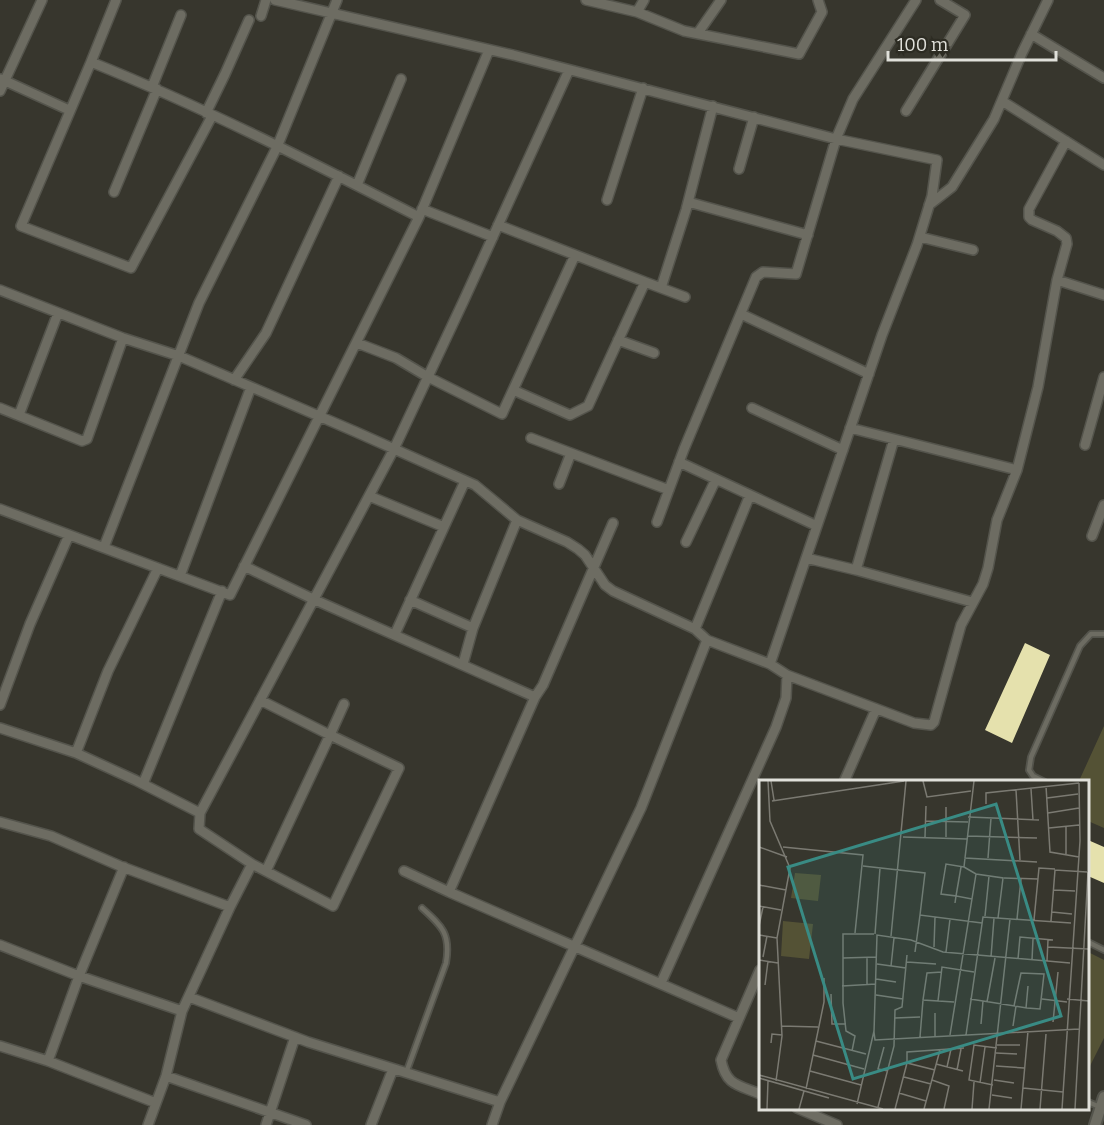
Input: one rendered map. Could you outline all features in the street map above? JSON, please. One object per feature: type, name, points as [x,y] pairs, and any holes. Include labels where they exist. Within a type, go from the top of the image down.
[{"type":"street","points":[[0,91],[2,79],[42,0]]},
{"type":"street","points":[[116,0],[21,226],[131,268],[209,114],[249,20]]},
{"type":"street","points":[[261,16],[266,0]]},
{"type":"street","points":[[275,0],[569,69],[836,139],[937,160],[929,205],[920,237],[868,374],[770,664]]},
{"type":"street","points":[[104,547],[199,303],[277,147],[337,0]]},
{"type":"street","points":[[586,0],[637,12],[684,31],[799,54],[822,12],[818,0]]},
{"type":"street","points":[[637,12],[644,0]]},
{"type":"street","points":[[698,33],[721,0]]},
{"type":"street","points":[[657,522],[679,462],[756,277],[763,272],[796,274],[836,139],[853,99],[916,0]]},
{"type":"street","points":[[906,111],[965,15],[940,0]]},
{"type":"street","points":[[929,205],[952,187],[994,119],[1048,0]]},
{"type":"street","points":[[114,192],[181,15]]},
{"type":"street","points":[[1031,34],[1104,78]]},
{"type":"street","points":[[0,509],[230,595],[420,213],[489,50]]},
{"type":"street","points":[[91,62],[154,88],[420,213],[493,237]]},
{"type":"street","points":[[260,700],[399,768],[333,906],[252,864],[199,830],[200,813],[298,627],[315,600],[394,449],[569,69]]},
{"type":"street","points":[[2,79],[69,110]]},
{"type":"street","points":[[357,185],[401,79]]},
{"type":"street","points":[[608,200],[643,88]]},
{"type":"street","points":[[1002,101],[1104,165]]},
{"type":"street","points":[[661,288],[688,202],[713,106]]},
{"type":"street","points":[[739,169],[754,117]]},
{"type":"street","points":[[0,290],[123,338],[179,356],[465,480],[475,485],[517,520],[578,549],[585,555],[605,585],[613,591],[695,629],[707,640],[770,664],[787,675],[922,725],[931,724],[934,722],[961,625],[983,584],[998,520],[1017,470],[1038,387],[1057,280],[1067,244],[1066,238],[1057,231],[1032,220],[1029,217],[1029,209],[1066,141]]},
{"type":"street","points":[[234,380],[266,333],[339,176]]},
{"type":"street","points":[[688,202],[808,235]]},
{"type":"street","points":[[498,225],[685,297]]},
{"type":"street","points":[[920,237],[973,250]]},
{"type":"street","points":[[357,343],[396,358],[502,414],[575,255]]},
{"type":"street","points":[[1057,280],[1104,295]]},
{"type":"street","points":[[513,390],[570,416],[588,406],[645,282]]},
{"type":"street","points":[[19,415],[58,313]]},
{"type":"street","points":[[741,314],[868,374]]},
{"type":"street","points":[[0,408],[82,441],[87,439],[123,338]]},
{"type":"street","points":[[618,340],[654,353]]},
{"type":"street","points":[[1085,445],[1104,377]]},
{"type":"street","points":[[180,576],[251,387]]},
{"type":"street","points":[[752,408],[843,450]]},
{"type":"street","points":[[850,428],[1017,470]]},
{"type":"street","points":[[531,438],[669,490]]},
{"type":"street","points":[[856,570],[894,439]]},
{"type":"street","points":[[559,484],[571,453]]},
{"type":"street","points":[[679,462],[817,526]]},
{"type":"street","points":[[686,542],[716,479]]},
{"type":"street","points":[[395,634],[465,480]]},
{"type":"street","points":[[695,629],[750,495]]},
{"type":"street","points":[[369,496],[444,527]]},
{"type":"street","points":[[1092,536],[1104,504]]},
{"type":"street","points":[[463,664],[473,628],[517,520]]},
{"type":"street","points":[[449,892],[535,697],[543,685],[595,569],[613,523]]},
{"type":"street","points":[[0,705],[30,624],[69,534]]},
{"type":"street","points":[[806,558],[972,602]]},
{"type":"street","points":[[244,567],[535,697]]},
{"type":"street","points":[[76,753],[108,671],[158,568]]},
{"type":"street","points":[[143,784],[222,591]]},
{"type":"street","points":[[410,600],[473,628]]},
{"type":"street","points":[[492,1125],[500,1102],[576,948],[641,808],[707,640]]},
{"type":"street","points":[[661,983],[776,727],[786,698],[787,675]]},
{"type":"street","points":[[266,871],[344,704]]},
{"type":"street","points":[[845,780],[876,709]]},
{"type":"street","points":[[0,728],[76,753],[200,813]]},
{"type":"street","points":[[0,822],[51,836],[124,867],[231,907]]},
{"type":"street","points":[[148,1125],[166,1076],[182,1011],[252,864]]},
{"type":"street","points":[[48,1061],[79,976],[124,867]]},
{"type":"street","points":[[404,871],[739,1018]]},
{"type":"street","points":[[0,945],[79,976],[182,1011]]},
{"type":"street","points":[[759,972],[722,1060],[724,1072],[729,1080],[759,1094]]},
{"type":"street","points":[[189,997],[295,1037],[500,1102]]},
{"type":"street","points":[[266,1125],[295,1037]]},
{"type":"street","points":[[0,1046],[48,1061],[156,1103]]},
{"type":"street","points":[[371,1125],[393,1069]]},
{"type":"street","points":[[166,1076],[306,1125]]},
{"type":"street","points":[[1095,1125],[1102,1102]]},
{"type":"street","points":[[802,1110],[837,1125]]},
{"type":"lane","points":[[1041,780],[1033,776],[1029,770],[1031,757],[1080,646],[1091,634],[1104,634]]},
{"type":"lane","points":[[406,1073],[446,963],[449,948],[440,924],[422,908]]},
{"type":"lane","points":[[1089,942],[1104,950]]},
{"type":"shaded area","points":[[1104,726],[1104,828],[1089,821],[1089,780],[1079,780]]},
{"type":"shaded area","points":[[1089,952],[1104,960],[1104,1038],[1089,1068]]},
{"type":"building","points":[[1025,643],[1050,655],[1012,743],[985,730]]},
{"type":"building","points":[[1089,840],[1104,847],[1104,883],[1089,876]]}]
